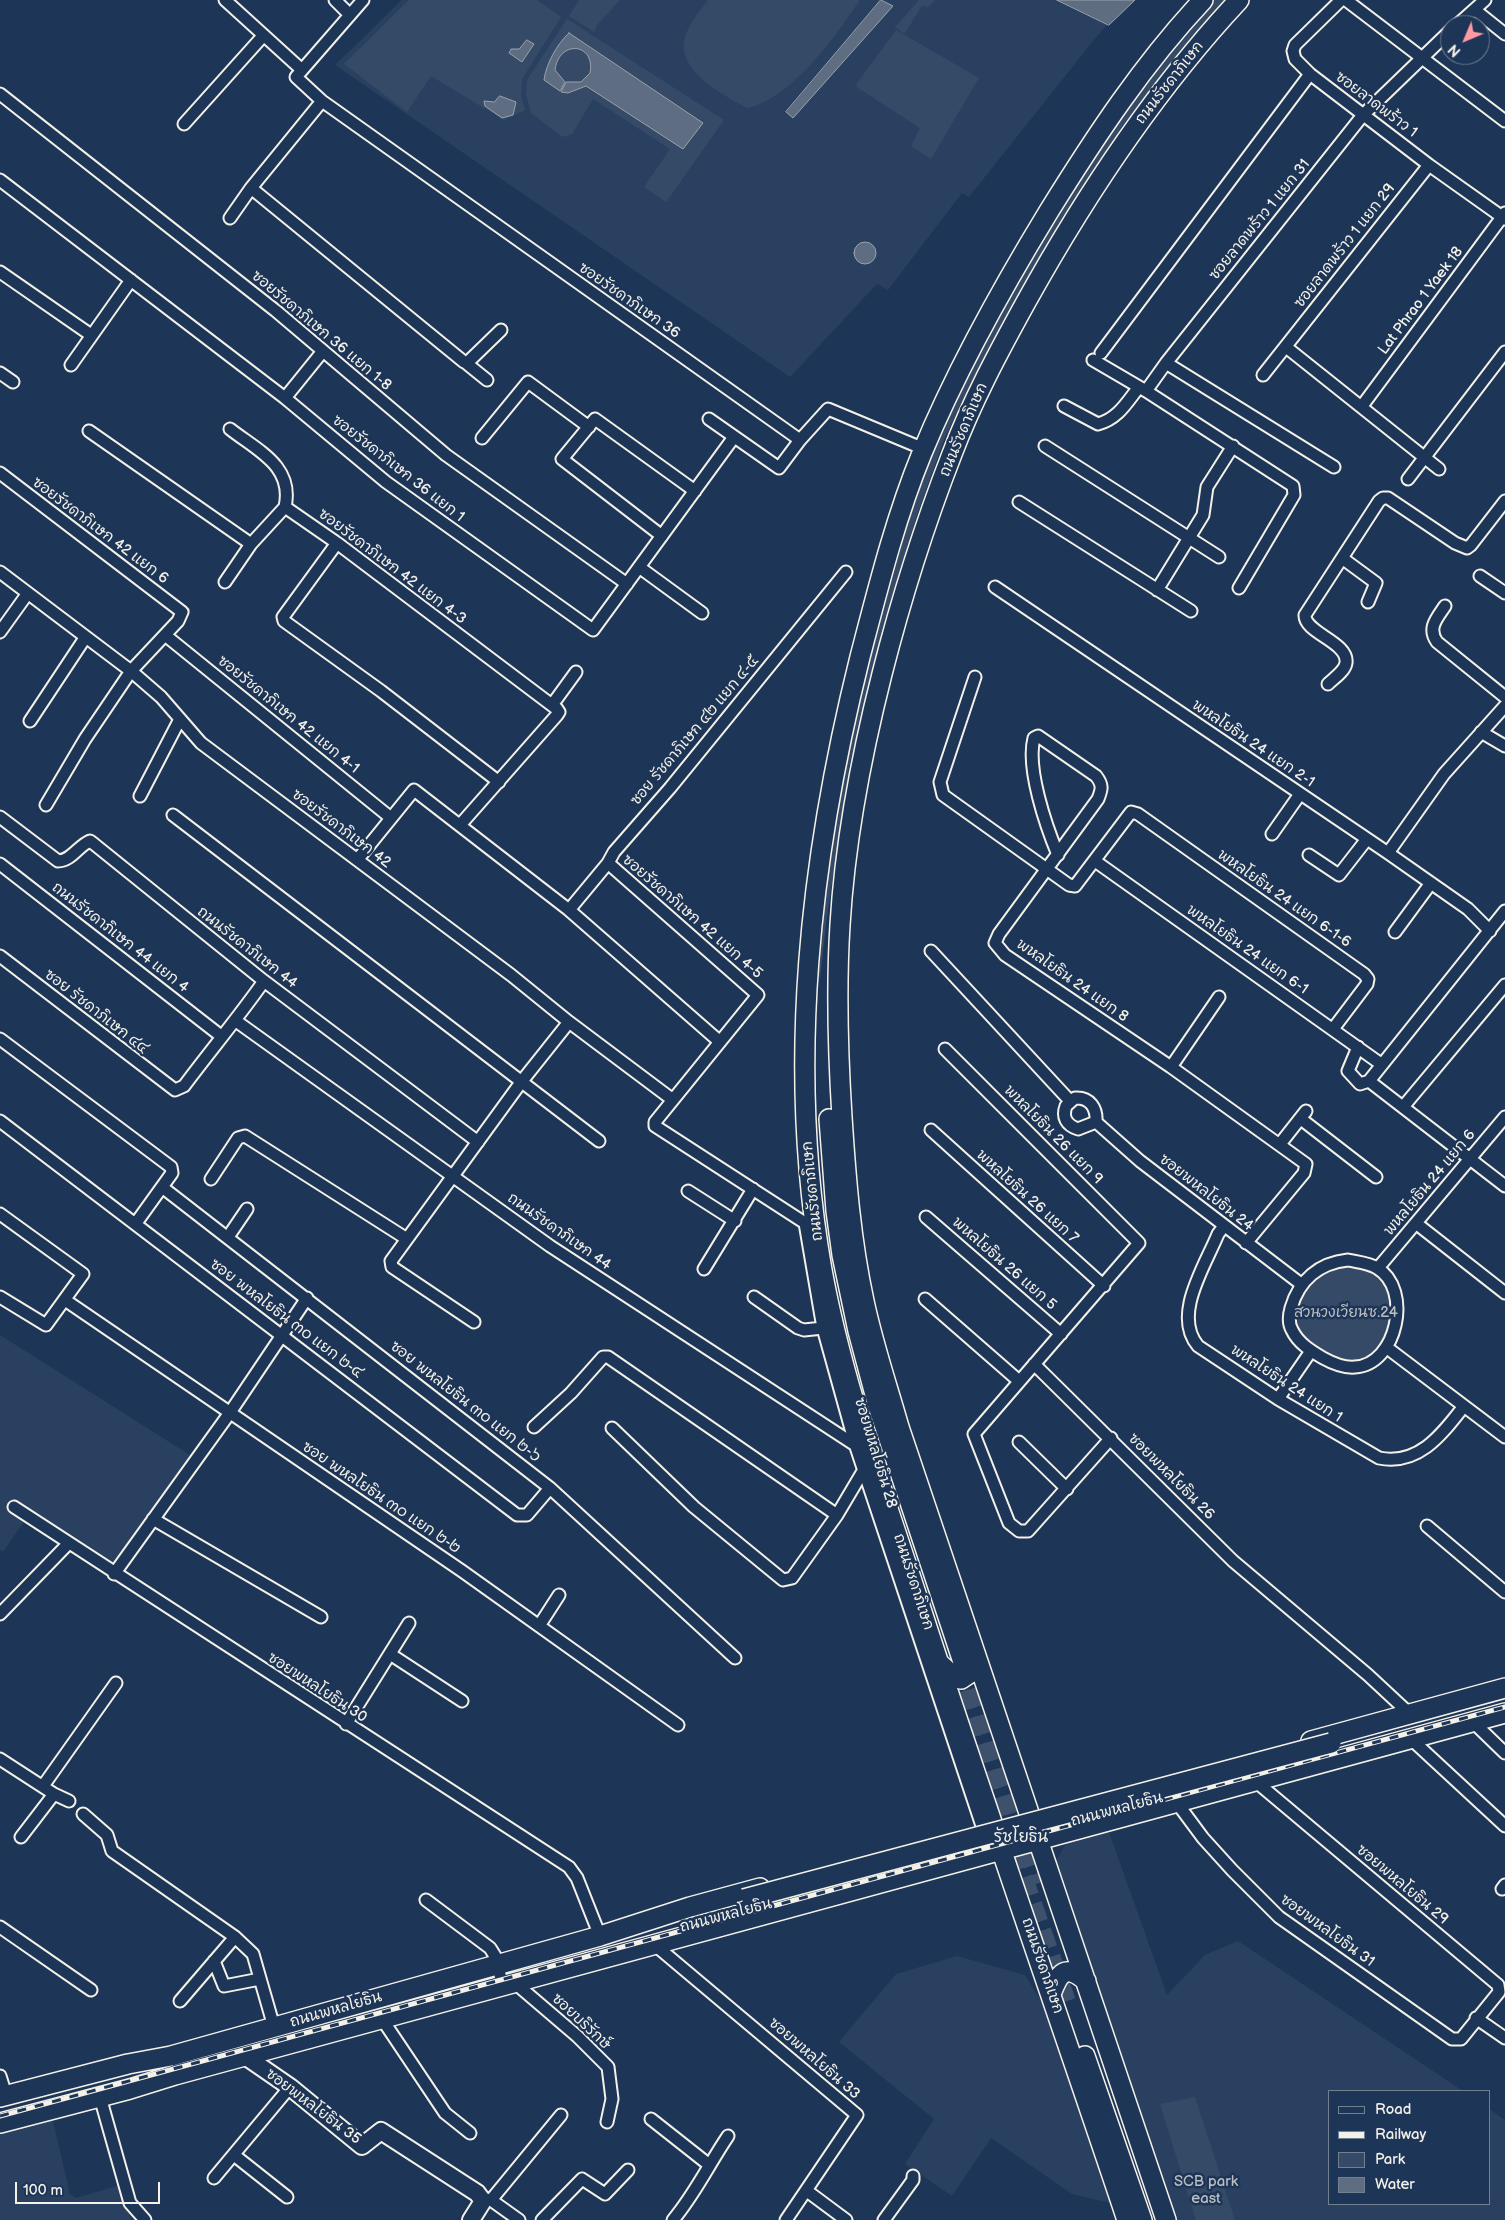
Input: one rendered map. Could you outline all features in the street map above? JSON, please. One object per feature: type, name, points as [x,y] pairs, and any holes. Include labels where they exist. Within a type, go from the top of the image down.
[{"type":"main road","name":"ถนนรัชดาภิเษก","points":[[1166,2220],[1029,1816],[864,1458],[823,1272],[810,1223],[805,1067],[806,997],[811,924],[824,828],[847,712],[888,550],[924,449],[988,316],[1055,202],[1114,111],[1154,58],[1203,0]]},
{"type":"main road","name":"ถนนรัชดาภิเษก","points":[[1127,2220],[1002,1850],[989,1827],[957,1661],[896,1418],[874,1341],[857,1265],[847,1191],[840,1092],[840,925],[850,824],[867,734],[922,534],[953,451],[977,396],[1011,330],[1082,207],[1140,119],[1173,76],[1239,0]]},
{"type":"main road","name":"ถนนรัชดาภิเษก","points":[[811,924],[818,1128],[832,1264],[852,1355],[867,1411],[957,1661]]},
{"type":"main road","name":"ถนนพหลโยธิน","points":[[2,2099],[128,2064],[171,2056],[600,1936],[690,1907],[1089,1799],[1404,1717],[1505,1688]]},
{"type":"main road","name":"ถนนพหลโยธิน","points":[[0,2123],[647,1947],[917,1871],[1177,1803],[1254,1780],[1505,1713]]},
{"type":"main road","name":"ถนนพหลโยธิน","points":[[1333,1747],[1383,1729],[1404,1717]]},
{"type":"main road","name":"ถนนพหลโยธิน","points":[[646,1922],[662,1923],[746,1904],[1333,1747],[1403,1734],[1418,1737]]},
{"type":"main road","points":[[1089,1799],[1088,1817],[1095,1825]]},
{"type":"main road","points":[[908,1848],[918,1861],[917,1871]]},
{"type":"main road","name":"ถนนพหลโยธิน","points":[[647,1947],[654,1936],[746,1904]]},
{"type":"main road","points":[[1051,1994],[1059,1976],[1067,1972],[1074,1972],[1086,1981]]},
{"type":"main road","name":"ถนนรัชดาภิเษก","points":[[1142,2220],[1075,2006],[1154,2220]]},
{"type":"main road","name":"ถนนพหลโยธิน","points":[[0,2116],[140,2079],[175,2075]]},
{"type":"street","name":"ซอยรัชดาภิเษก 36","points":[[225,0],[299,73],[322,101],[800,440]]},
{"type":"street","points":[[335,0],[350,15]]},
{"type":"street","points":[[299,73],[363,0]]},
{"type":"street","name":"ซอยลาดพร้าว 1","points":[[1342,0],[1295,45],[1293,51],[1295,59],[1310,74],[1429,165],[1504,216]]},
{"type":"street","points":[[1346,0],[1505,121]]},
{"type":"street","points":[[1469,15],[1485,0]]},
{"type":"street","points":[[1475,10],[1505,34]]},
{"type":"street","points":[[184,124],[263,36]]},
{"type":"street","name":"ซอยลาดพร้าว 1 แยก 31","points":[[1064,406],[1098,424],[1108,422],[1120,412],[1166,362],[1363,115],[1440,40]]},
{"type":"street","points":[[1240,588],[1294,490],[1290,483],[1142,389],[1097,356],[1310,74]]},
{"type":"street","name":"ซอยรัชดาภิเษก 36 แยก 1-8","points":[[0,94],[146,207],[323,351],[446,455],[627,584]]},
{"type":"street","points":[[230,218],[251,188],[322,101]]},
{"type":"street","name":"ซอยลาดพร้าว 1 แยก 29","points":[[1263,376],[1429,165]]},
{"type":"street","name":"ซอยรัชดาภิเษก 36 แยก 1","points":[[0,180],[285,398],[386,482],[593,630],[734,437]]},
{"type":"street","points":[[251,188],[487,380]]},
{"type":"street","name":"Lat Phrao 1 Yaek 18","points":[[1362,406],[1504,216]]},
{"type":"street","points":[[0,272],[91,335]]},
{"type":"street","points":[[71,365],[131,280]]},
{"type":"street","points":[[466,362],[502,330]]},
{"type":"street","points":[[1286,347],[1439,469]]},
{"type":"street","points":[[285,398],[323,351]]},
{"type":"street","points":[[1408,479],[1505,352]]},
{"type":"street","points":[[1166,362],[1334,468]]},
{"type":"street","points":[[0,372],[13,382]]},
{"type":"street","points":[[482,438],[528,382],[589,426]]},
{"type":"street","points":[[709,419],[779,468],[824,412],[832,409],[924,449]]},
{"type":"street","points":[[662,536],[562,461],[595,418],[695,491]]},
{"type":"street","points":[[225,582],[251,544],[285,507],[287,496],[286,481],[279,468],[230,429]]},
{"type":"street","points":[[89,431],[251,544]]},
{"type":"street","points":[[1045,446],[1219,557]]},
{"type":"street","points":[[1157,590],[1203,515],[1207,487],[1233,446]]},
{"type":"street","name":"ซอยรัชดาภิเษก 42 แยก 6","points":[[0,473],[182,612],[178,621],[165,635]]},
{"type":"street","points":[[1328,684],[1344,668],[1346,663],[1344,654],[1307,623],[1305,615],[1384,498],[1388,498],[1455,543],[1467,548],[1505,501]]},
{"type":"street","points":[[1019,502],[1191,611]]},
{"type":"street","name":"ซอยรัชดาภิเษก 42 แยก 4-3","points":[[285,507],[337,543],[552,706]]},
{"type":"street","points":[[337,543],[283,617],[284,621],[381,691],[499,782]]},
{"type":"street","points":[[1342,558],[1376,583],[1368,602]]},
{"type":"street","points":[[639,567],[702,613]]},
{"type":"street","name":"ซอยรัชดาภิเษก 42","points":[[0,572],[131,671],[161,697],[201,744],[511,975],[569,1022],[673,1100]]},
{"type":"street","name":"ซอย รัชดาภิเษก ๔๒ แยก ๔-๕","points":[[569,910],[608,863],[614,852],[670,788],[846,572]]},
{"type":"street","points":[[1480,576],[1505,594]]},
{"type":"street","name":"พหลโยธิน 24 แยก 2-1","points":[[995,587],[1388,852],[1468,909],[1490,931]]},
{"type":"street","points":[[0,632],[28,594]]},
{"type":"street","points":[[1445,606],[1432,628],[1432,634],[1437,642],[1505,697]]},
{"type":"street","points":[[46,805],[85,739],[131,671],[165,635]]},
{"type":"street","name":"ซอยรัชดาภิเษก 42 แยก 4-1","points":[[165,635],[391,818]]},
{"type":"street","points":[[30,721],[85,638]]},
{"type":"street","points":[[460,825],[557,715],[559,712],[552,706],[576,672]]},
{"type":"street","points":[[975,677],[940,782],[940,790],[947,800],[1069,885],[1074,886],[1095,861]]},
{"type":"street","points":[[1388,852],[1444,774],[1505,706]]},
{"type":"street","points":[[140,796],[180,719]]},
{"type":"street","points":[[1481,732],[1505,746]]},
{"type":"street","name":"พหลโยธิน 24 แยก 8","points":[[1058,855],[1047,827],[1034,771],[1031,749],[1034,738],[1038,736],[1096,776],[1101,782],[1102,790],[1098,799],[1048,870],[999,934],[995,942],[1005,955],[1171,1067],[1306,1164],[1306,1170],[1246,1243]]},
{"type":"street","points":[[358,860],[414,790],[569,910],[720,1042]]},
{"type":"street","points":[[1272,834],[1300,794]]},
{"type":"street","name":"พหลโยธิน 24 แยก 6-1-6","points":[[1095,861],[1131,812],[1138,814],[1364,974],[1368,979],[1367,984],[1333,1029]]},
{"type":"street","points":[[173,815],[599,1141]]},
{"type":"street","name":"ถนนรัชดาภิเษก 44","points":[[0,817],[58,861],[66,859],[84,843],[90,842],[94,844],[264,981],[478,1142]]},
{"type":"street","points":[[1309,855],[1339,875],[1367,839]]},
{"type":"street","name":"พหลโยธิน 24 แยก 6-1","points":[[1095,861],[1381,1064]]},
{"type":"street","name":"ซอยรัชดาภิเษก 42 แยก 4-5","points":[[608,863],[758,995],[655,1122],[655,1126],[810,1223]]},
{"type":"street","name":"ถนนรัชดาภิเษก 44 แยก 4","points":[[0,864],[221,1036]]},
{"type":"street","points":[[1395,932],[1431,883]]},
{"type":"street","points":[[1358,1047],[1348,1071],[1360,1084],[1371,1079],[1381,1064],[1505,911]]},
{"type":"street","points":[[931,950],[1070,1101],[1066,1106],[1064,1118],[1072,1127],[1084,1128],[1096,1122]]},
{"type":"street","name":"ซอย รัชดาภิเษก ๔๔","points":[[0,956],[176,1090],[184,1086],[221,1036]]},
{"type":"street","points":[[221,1036],[236,1021],[264,981]]},
{"type":"street","points":[[1403,1107],[1505,985]]},
{"type":"street","points":[[1171,1067],[1219,997]]},
{"type":"street","name":"ถนนรัชดาภิเษก 44","points":[[236,1021],[550,1246],[864,1458]]},
{"type":"street","points":[[474,1322],[392,1267],[391,1261],[522,1081],[569,1022]]},
{"type":"street","points":[[0,1039],[171,1167],[172,1173],[136,1223]]},
{"type":"street","name":"พหลโยธิน 26 แยก 9","points":[[945,1049],[1139,1243],[1104,1286]]},
{"type":"street","points":[[1371,1079],[1403,1107],[1505,1186]]},
{"type":"street","name":"ซอยพหลโยธิน 24","points":[[1070,1101],[1075,1098],[1087,1100],[1094,1109],[1096,1122],[1140,1161],[1301,1284]]},
{"type":"street","points":[[1280,1144],[1303,1115],[1376,1177]]},
{"type":"street","name":"พหลโยธิน 24 แยก 6","points":[[1378,1268],[1417,1224],[1505,1117]]},
{"type":"street","name":"ซอย พหลโยธิน ๓๐ แยก ๒-๔","points":[[0,1121],[517,1514],[528,1515],[550,1488]]},
{"type":"street","name":"พหลโยธิน 26 แยก 7","points":[[931,1130],[1104,1286]]},
{"type":"street","points":[[211,1180],[238,1138],[245,1136],[408,1239]]},
{"type":"street","name":"ซอย พหลโยธิน ๓๐ แยก ๒-๖","points":[[162,1187],[550,1488],[735,1658]]},
{"type":"street","points":[[704,1269],[753,1189]]},
{"type":"street","points":[[688,1191],[735,1221]]},
{"type":"street","points":[[228,1237],[247,1210]]},
{"type":"street","points":[[0,1214],[82,1274],[46,1326],[0,1297]]},
{"type":"street","name":"พหลโยธิน 26 แยก 5","points":[[926,1217],[1062,1334]]},
{"type":"street","name":"ซอยพหลโยธิน 28","points":[[810,1223],[822,1328],[989,1827]]},
{"type":"street","points":[[1417,1224],[1505,1293]]},
{"type":"street","name":"พหลโยธิน 24 แยก 1","points":[[1224,1226],[1218,1234],[1194,1291],[1188,1328],[1190,1337],[1198,1346],[1278,1399],[1367,1453],[1390,1460],[1403,1459],[1424,1449],[1441,1435],[1464,1406]]},
{"type":"street","points":[[1338,1261],[1358,1262],[1378,1268],[1392,1287],[1398,1305],[1394,1331],[1386,1348],[1366,1364],[1352,1368],[1328,1361],[1311,1350],[1296,1336],[1289,1322],[1292,1304],[1301,1284],[1323,1266],[1338,1261]]},
{"type":"street","points":[[1104,1286],[974,1434],[1003,1511],[1009,1523],[1019,1531],[1028,1530],[1111,1438]]},
{"type":"street","points":[[754,1297],[798,1328],[804,1330],[822,1328]]},
{"type":"street","points":[[114,1574],[229,1414],[307,1298]]},
{"type":"street","name":"ซอย พหลโยธิน ๓๐ แยก ๒-๒","points":[[65,1300],[539,1626],[678,1725]]},
{"type":"street","points":[[925,1300],[1020,1381]]},
{"type":"street","points":[[1386,1348],[1505,1437]]},
{"type":"street","points":[[1278,1399],[1311,1350]]},
{"type":"street","points":[[534,1427],[571,1393],[603,1357],[608,1357],[837,1514]]},
{"type":"street","name":"ซอยพหลโยธิน 26","points":[[1034,1364],[1238,1565],[1368,1675],[1404,1717]]},
{"type":"street","points":[[612,1428],[694,1507],[783,1580],[792,1578],[837,1514],[864,1458]]},
{"type":"street","points":[[1018,1442],[1067,1489]]},
{"type":"street","name":"ซอยพหลโยธิน 30","points":[[14,1507],[114,1574],[569,1867],[577,1878],[600,1936]]},
{"type":"street","points":[[153,1519],[321,1617]]},
{"type":"street","points":[[1427,1526],[1505,1592]]},
{"type":"street","points":[[0,1614],[68,1544]]},
{"type":"street","points":[[539,1626],[558,1595]]},
{"type":"street","points":[[346,1724],[409,1623]]},
{"type":"street","points":[[390,1654],[462,1701]]},
{"type":"street","points":[[43,1786],[116,1683]]},
{"type":"street","points":[[1472,1721],[1505,1753]]},
{"type":"street","points":[[1418,1737],[1505,1826]]},
{"type":"street","points":[[0,1759],[54,1794],[70,1801]]},
{"type":"street","name":"ซอยพหลโยธิน 29","points":[[1254,1780],[1498,1985],[1499,1992],[1476,2018]]},
{"type":"street","points":[[21,1837],[54,1794]]},
{"type":"street","name":"ซอยพหลโยธิน 31","points":[[1177,1803],[1203,1838],[1263,1903],[1326,1952],[1452,2039],[1461,2039],[1476,2018]]},
{"type":"street","points":[[82,1814],[107,1835],[112,1851],[235,1937],[253,1954],[274,2027]]},
{"type":"street","points":[[426,1900],[490,1948],[497,1965],[509,1984]]},
{"type":"street","points":[[0,1926],[91,1990]]},
{"type":"street","points":[[180,2000],[235,1937]]},
{"type":"street","name":"ซอยพหลโยธิน 33","points":[[647,1947],[857,2116],[786,2220]]},
{"type":"street","points":[[214,1961],[224,1986],[260,1979]]},
{"type":"street","name":"ซอยบริรักษ์","points":[[509,1984],[570,2030],[608,2067],[612,2099],[607,2122]]},
{"type":"street","points":[[1476,2018],[1505,2038]]},
{"type":"street","points":[[382,2019],[445,2113],[470,2133]]},
{"type":"street","name":"ซอยพหลโยธิน 35","points":[[245,2056],[290,2087],[362,2146],[381,2131],[487,2199]]},
{"type":"street","points":[[0,2076],[2,2099]]},
{"type":"street","points":[[214,2178],[290,2087]]},
{"type":"street","points":[[100,2097],[130,2203],[145,2220]]},
{"type":"street","points":[[470,2220],[561,2114]]},
{"type":"street","points":[[651,2119],[708,2164]]},
{"type":"street","points":[[673,2220],[691,2196],[708,2164],[728,2136]]},
{"type":"street","points":[[234,2155],[287,2198]]},
{"type":"street","points":[[542,2220],[582,2179],[605,2194],[628,2170]]},
{"type":"street","points":[[884,2220],[913,2180],[913,2176]]},
{"type":"street","points":[[807,2191],[846,2220]]},
{"type":"street","points":[[487,2199],[519,2220]]},
{"type":"shaded area","points":[[402,0],[1129,0],[1093,41],[969,197],[962,193],[888,290],[877,284],[790,377],[335,65]]},
{"type":"shaded area","points":[[0,1335],[190,1455],[114,1562],[32,1510],[3,1552],[0,1550]]},
{"type":"shaded area","points":[[1109,1832],[1167,1995],[1205,1955],[1238,1941],[1462,2090],[1328,2090],[1328,2205],[1490,2205],[1490,2110],[1505,2120],[1505,2220],[1175,2220],[1056,1861],[1065,1845]]},
{"type":"shaded area","points":[[957,1956],[1025,1975],[1051,2017],[1114,2204],[1072,2194],[991,2138],[952,2196],[905,2164],[934,2119],[839,2042],[896,1974]]},
{"type":"shaded area","points":[[52,2117],[70,2194],[76,2198],[120,2185],[131,2220],[0,2220],[0,2134]]},
{"type":"green space","points":[[409,0],[537,0],[561,17],[522,79],[521,96],[525,110],[504,120],[431,76],[407,112],[344,64]]},
{"type":"green space","points":[[579,0],[620,0],[598,24],[594,32],[569,16]]},
{"type":"green space","points":[[708,0],[860,0],[825,48],[797,79],[765,101],[748,108],[717,91],[707,83],[689,64],[685,54],[684,43],[687,31]]},
{"type":"green space","points":[[919,0],[935,0],[928,7],[922,6],[904,34],[895,27]]},
{"type":"green space","points":[[1212,0],[1227,0],[1183,47],[1123,125],[1063,219],[1014,304],[969,386],[944,440],[917,515],[895,586],[849,767],[826,924],[820,980],[818,970],[825,874],[841,768],[908,508],[967,368],[1027,258],[1140,84]]},
{"type":"green space","points":[[567,19],[724,120],[666,202],[644,187],[670,149],[593,99],[572,134],[562,137],[531,113],[526,95],[527,80]]},
{"type":"green space","points":[[896,30],[979,78],[931,159],[911,146],[920,128],[855,86]]},
{"type":"green space","name":"สวนวงเวียนซ.24","points":[[1343,1261],[1370,1265],[1388,1279],[1397,1302],[1386,1347],[1366,1364],[1346,1366],[1307,1347],[1290,1314],[1298,1289]]},
{"type":"green space","name":"SCB park east","points":[[1195,2097],[1235,2220],[1196,2220],[1160,2104]]},
{"type":"water","points":[[881,0],[893,6],[793,118],[786,112]]},
{"type":"water","points":[[1057,0],[1135,0],[1109,25]]},
{"type":"water","points":[[569,33],[703,123],[683,149],[586,86],[568,93],[561,92],[566,82],[581,82],[590,73],[588,56],[583,51],[569,49],[558,60],[555,70],[565,82],[560,91],[544,80],[547,67],[553,55]]},
{"type":"water","points":[[527,40],[534,44],[522,62],[509,53],[511,49],[519,49]]},
{"type":"water","points":[[500,96],[516,102],[513,115],[502,118],[485,106],[484,101],[494,102]]},
{"type":"water","points":[[865,242],[873,245],[876,253],[873,261],[865,264],[857,261],[854,253],[857,245]]},
{"type":"tunnel","points":[[963,1662],[1039,1883]]},
{"type":"tunnel","points":[[950,1666],[1069,2009]]},
{"type":"railway","points":[[0,2116],[1505,1707]]},
{"type":"district","name":"รัชโยธิน","points":[[1021,1838]]}]
